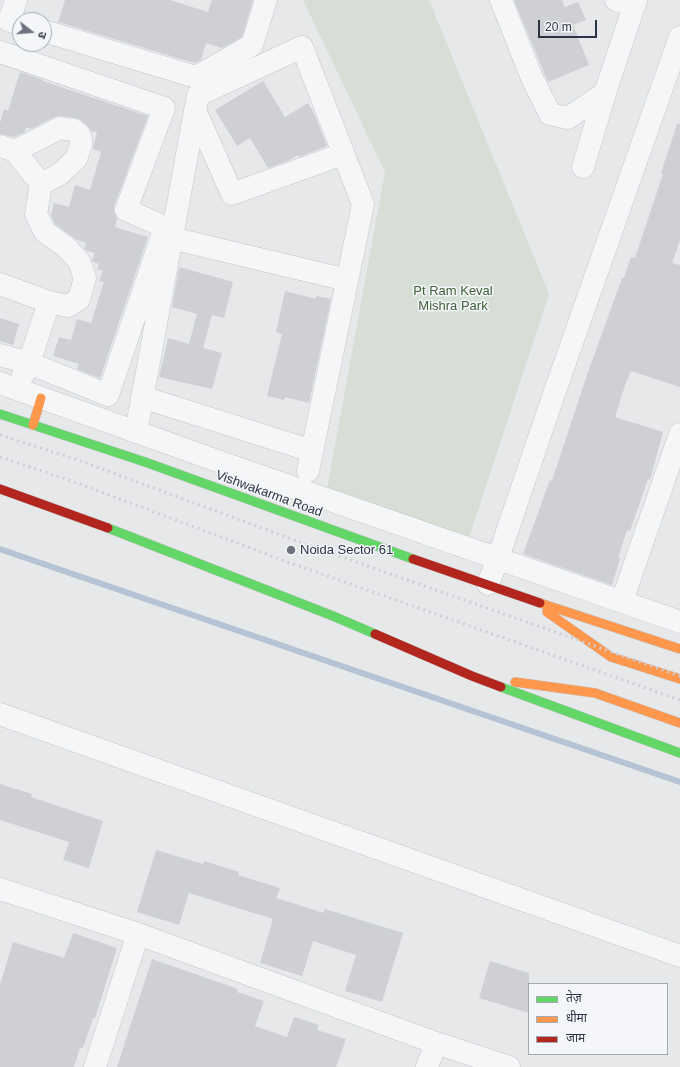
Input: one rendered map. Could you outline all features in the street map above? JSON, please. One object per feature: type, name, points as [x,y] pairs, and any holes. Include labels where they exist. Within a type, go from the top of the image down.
[{"type":"main road","points":[[33,425],[41,398]]},
{"type":"main road","name":"Vishwakarma Road","points":[[0,414],[145,462],[336,532],[528,599]]},
{"type":"main road","points":[[0,489],[107,528],[333,616],[472,676],[680,752]]},
{"type":"main road","points":[[528,599],[680,649]]},
{"type":"main road","points":[[528,599],[611,657],[680,679]]},
{"type":"main road","points":[[472,676],[595,693],[680,723]]},
{"type":"street","points":[[12,22],[9,21],[16,0]]},
{"type":"street","points":[[52,33],[196,77],[252,45],[266,0]]},
{"type":"street","points":[[501,0],[532,78],[550,114],[568,118],[605,93]]},
{"type":"street","points":[[583,167],[605,93],[629,2]]},
{"type":"street","points":[[488,584],[680,37]]},
{"type":"street","points":[[136,432],[142,397],[198,95],[302,47],[363,204],[310,461],[142,397]]},
{"type":"street","points":[[0,52],[164,108],[126,210],[165,227],[108,395],[29,363],[0,355]]},
{"type":"street","points":[[195,110],[232,194],[343,154]]},
{"type":"street","points":[[60,128],[74,130],[79,134],[81,139],[81,146],[76,159],[60,174],[41,184],[8,149],[60,128]]},
{"type":"street","points":[[0,284],[49,302],[68,306],[79,299],[85,278],[79,260],[65,246],[45,232],[36,214],[41,184]]},
{"type":"street","points":[[172,238],[347,280]]},
{"type":"street","points":[[49,302],[29,363],[8,386],[680,622]]},
{"type":"street","points":[[622,601],[680,435]]},
{"type":"street","points":[[0,714],[680,956]]},
{"type":"street","points":[[0,890],[138,934],[436,1043],[509,1067]]},
{"type":"street","points":[[95,1067],[138,934]]},
{"type":"street","points":[[427,1067],[436,1043]]},
{"type":"green space","name":"Pt Ram Keval Mishra Park","points":[[303,0],[429,0],[549,294],[469,538],[327,489],[385,172]]},
{"type":"building","points":[[65,0],[170,0],[208,12],[212,0],[253,0],[242,37],[222,48],[206,43],[201,60],[194,63],[58,22]]},
{"type":"building","points":[[514,0],[562,0],[565,7],[578,2],[586,20],[573,25],[589,65],[548,82]]},
{"type":"building","points":[[20,72],[148,116],[114,206],[114,211],[117,219],[115,227],[148,237],[100,378],[77,369],[79,364],[53,356],[59,337],[71,340],[77,319],[91,323],[104,282],[99,281],[103,271],[97,269],[99,264],[92,261],[95,253],[87,251],[84,248],[86,243],[77,240],[55,224],[51,215],[54,203],[69,207],[75,185],[90,190],[101,152],[93,149],[97,132],[91,131],[81,120],[61,116],[54,117],[31,129],[26,127],[25,132],[14,137],[0,134],[0,123],[4,109],[8,111]]},
{"type":"building","points":[[263,81],[285,117],[308,103],[314,113],[327,146],[299,157],[298,155],[290,160],[268,168],[250,138],[237,146],[215,110]]},
{"type":"building","points":[[677,124],[680,124],[680,240],[672,263],[680,265],[680,387],[631,371],[625,385],[615,417],[663,432],[650,480],[648,479],[630,531],[627,530],[618,558],[620,559],[612,585],[523,554],[550,480],[552,481],[587,375],[622,278],[624,278],[631,257],[635,258],[663,174],[661,173]]},
{"type":"building","points":[[179,267],[233,282],[224,318],[212,315],[203,348],[222,353],[212,389],[159,377],[168,338],[189,344],[197,314],[172,307]]},
{"type":"building","points":[[285,291],[316,299],[316,296],[331,299],[309,403],[285,397],[284,400],[267,396],[282,334],[276,332]]},
{"type":"building","points":[[0,318],[19,324],[13,345],[0,341]]},
{"type":"building","points":[[0,784],[32,794],[31,797],[103,821],[89,868],[63,860],[69,842],[0,820]]},
{"type":"building","points":[[156,850],[203,864],[204,861],[239,872],[238,875],[280,888],[276,898],[324,913],[325,909],[403,933],[382,1002],[345,991],[356,955],[313,941],[302,976],[260,963],[273,919],[189,893],[179,925],[137,912]]},
{"type":"building","points":[[73,933],[117,948],[95,1018],[93,1018],[83,1048],[80,1048],[74,1067],[0,1067],[0,985],[13,942],[64,958]]},
{"type":"building","points":[[152,959],[238,989],[237,992],[264,1001],[255,1026],[287,1037],[294,1017],[319,1025],[317,1030],[346,1039],[336,1067],[117,1067]]},
{"type":"building","points":[[490,961],[529,973],[528,1013],[479,998]]},
{"type":"waterway","points":[[0,549],[680,782]]},
{"type":"railway","points":[[0,435],[78,460],[294,540],[680,676]]},
{"type":"railway","points":[[0,457],[69,480],[285,561],[680,700]]},
{"type":"traffic: fast","points":[[0,414],[145,462],[413,559]]},
{"type":"traffic: fast","points":[[108,528],[333,616],[375,634]]},
{"type":"traffic: fast","points":[[501,687],[680,753]]},
{"type":"traffic: slow","points":[[33,425],[41,398]]},
{"type":"traffic: slow","points":[[540,603],[680,649]]},
{"type":"traffic: slow","points":[[547,612],[611,657],[680,679]]},
{"type":"traffic: slow","points":[[515,682],[595,693],[680,723]]},
{"type":"traffic: jam","points":[[0,489],[108,528]]},
{"type":"traffic: jam","points":[[413,559],[540,603]]},
{"type":"traffic: jam","points":[[375,634],[501,687]]},
{"type":"place","name":"Noida Sector 61","points":[[291,550]]}]
